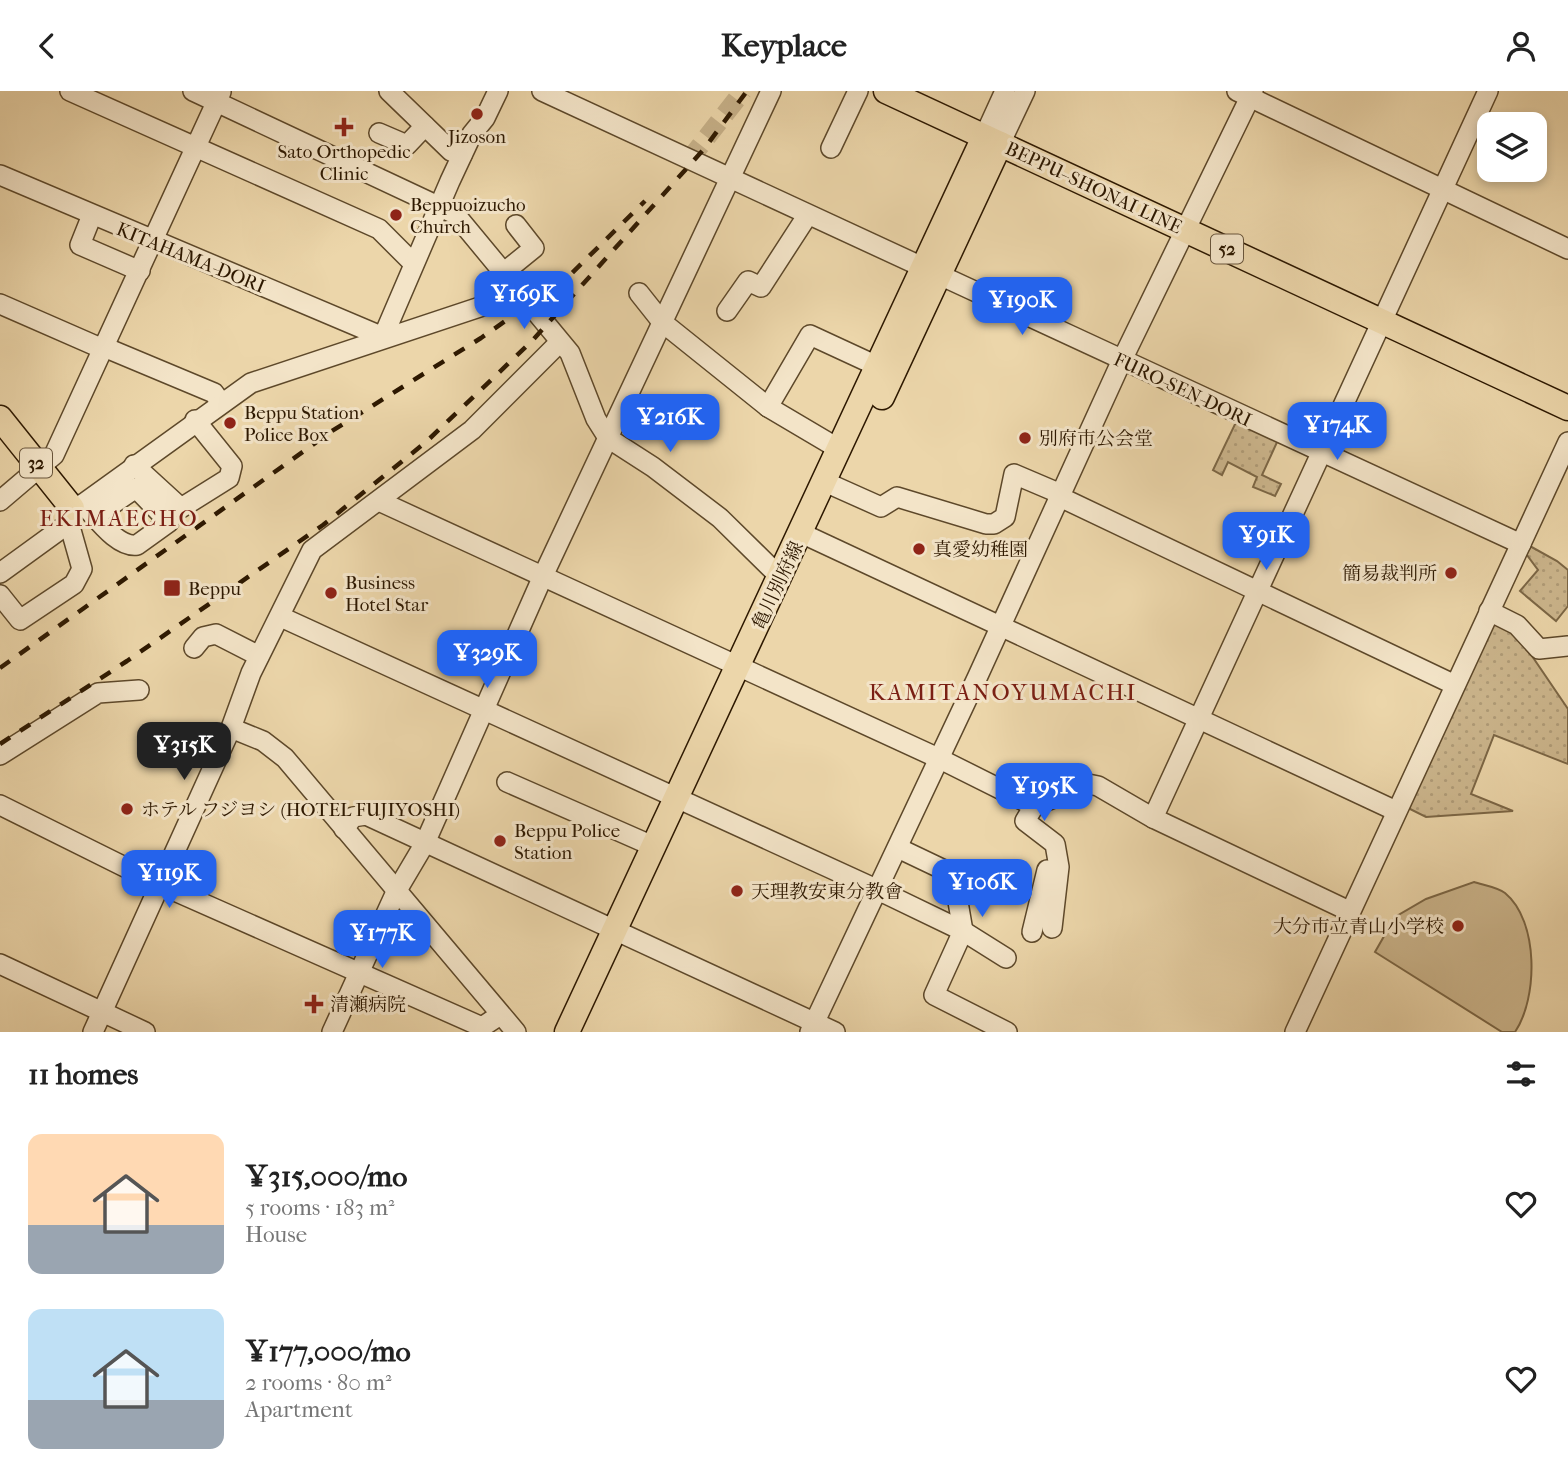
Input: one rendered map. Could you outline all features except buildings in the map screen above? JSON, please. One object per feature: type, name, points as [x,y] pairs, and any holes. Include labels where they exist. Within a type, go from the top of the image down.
[{"type":"main road","name":"BEPPU–SHONAI LINE","points":[[886,91],[1568,408]]},
{"type":"main road","name":"亀川別府線","points":[[567,1032],[622,934],[685,802],[992,140]]},
{"type":"main road","name":"亀川別府線","points":[[832,485],[839,449],[877,366],[930,272]]},
{"type":"main road","name":"32","points":[[0,418],[80,513]]},
{"type":"main road","name":"亀川別府線","points":[[747,669],[780,577],[808,536]]},
{"type":"main road","name":"亀川別府線","points":[[584,1032],[622,934],[632,875],[655,847],[685,802]]},
{"type":"street","points":[[70,91],[379,229],[413,263]]},
{"type":"street","points":[[193,91],[219,96],[455,214],[573,357],[596,419],[608,438],[653,467],[720,518],[780,577]]},
{"type":"street","points":[[389,91],[451,151],[462,155]]},
{"type":"street","points":[[383,337],[462,155],[498,91]]},
{"type":"street","name":"FURO-SEN-DORI","points":[[542,91],[807,216],[1521,544]]},
{"type":"street","points":[[332,1032],[396,892],[425,842],[543,576],[771,91]]},
{"type":"street","points":[[831,148],[858,91]]},
{"type":"street","points":[[992,140],[1005,91]]},
{"type":"street","points":[[992,140],[1025,91]]},
{"type":"street","points":[[1153,818],[1488,91]]},
{"type":"street","points":[[812,1027],[898,848],[1122,361],[1186,230],[1247,93],[1441,190],[1568,249]]},
{"type":"street","points":[[0,501],[54,455],[219,96]]},
{"type":"street","points":[[379,133],[407,145],[425,126]]},
{"type":"street","name":"KITAHAMA-DORI","points":[[0,175],[383,337]]},
{"type":"street","points":[[92,215],[80,245],[140,271]]},
{"type":"street","points":[[727,311],[748,281],[761,287],[807,216]]},
{"type":"street","points":[[502,274],[534,248],[527,230]]},
{"type":"street","points":[[639,293],[662,322],[768,407],[839,449]]},
{"type":"street","points":[[0,573],[80,513],[134,465],[195,420],[221,403],[243,396],[271,374],[519,294]]},
{"type":"street","points":[[0,304],[214,393],[221,403]]},
{"type":"street","points":[[768,407],[810,335],[877,366]]},
{"type":"street","points":[[93,1032],[231,728],[271,629],[281,617],[312,550],[472,430],[559,343]]},
{"type":"street","points":[[134,465],[181,508],[229,478],[232,466],[195,420]]},
{"type":"street","points":[[1295,1032],[1489,611],[1566,454]]},
{"type":"street","points":[[832,485],[881,507],[897,497],[986,524],[994,524],[1005,517],[1014,474],[1455,685]]},
{"type":"street","points":[[379,501],[747,669],[1034,806]]},
{"type":"street","points":[[3,605],[15,617],[24,619],[79,578],[82,569],[80,513]]},
{"type":"street","points":[[808,536],[1396,811]]},
{"type":"street","points":[[1489,611],[1517,625],[1539,649],[1568,646]]},
{"type":"street","points":[[281,617],[878,890],[963,931],[1006,958]]},
{"type":"street","points":[[194,648],[202,638],[216,634],[259,656]]},
{"type":"street","points":[[0,755],[98,693],[139,690]]},
{"type":"street","points":[[231,728],[263,741],[285,758],[516,1032]]},
{"type":"street","points":[[508,782],[655,847]]},
{"type":"street","points":[[1052,928],[1059,867],[1055,844],[1025,821],[1034,806],[1088,784],[1153,818],[1349,911]]},
{"type":"street","points":[[0,805],[159,884],[482,1027],[500,1015]]},
{"type":"street","points":[[344,829],[353,817],[366,815],[622,934],[812,1027],[835,1032]]},
{"type":"street","points":[[1032,932],[1051,841]]},
{"type":"street","points":[[898,848],[962,879],[957,896],[963,931],[934,995],[1007,1032]]},
{"type":"street","points":[[0,964],[145,1032]]},
{"type":"shaded area","points":[[1237,420],[1278,440],[1262,475],[1281,484],[1275,496],[1253,487],[1257,477],[1228,462],[1222,475],[1213,470]]},
{"type":"shaded area","points":[[1528,545],[1568,570],[1568,606],[1556,621],[1520,591],[1538,570],[1524,551]]},
{"type":"shaded area","points":[[1495,621],[1515,631],[1568,709],[1568,764],[1494,735],[1471,794],[1513,811],[1426,817],[1408,808]]},
{"type":"shaded area","points":[[1474,882],[1505,893],[1516,906],[1529,940],[1531,980],[1528,1000],[1515,1032],[1502,1032],[1375,952],[1395,917],[1426,899]]},
{"type":"tunnel","points":[[689,160],[743,91]]},
{"type":"railway","points":[[0,744],[127,661],[323,525],[426,442],[532,341],[704,149],[747,91]]},
{"type":"railway","points":[[0,668],[332,431],[481,338],[541,296],[572,273],[645,201]]},
{"type":"place","name":"Jizoson","points":[[477,114]]},
{"type":"place","name":"Sato Orthopedic Clinic","points":[[344,127]]},
{"type":"place","name":"Beppuoizucho Church","points":[[396,215]]},
{"type":"place","name":"Beppu Station Police Box","points":[[230,423]]},
{"type":"place","name":"別府市公会堂","points":[[1025,438]]},
{"type":"place","name":"真愛幼稚園","points":[[919,549]]},
{"type":"place","name":"簡易裁判所","points":[[1451,573]]},
{"type":"place","name":"Beppu","points":[[172,588]]},
{"type":"place","name":"Business Hotel Star","points":[[331,593]]},
{"type":"place","name":"ホテル フジヨシ (HOTEL FUJIYOSHI)","points":[[127,809]]},
{"type":"place","name":"Beppu Police Station","points":[[500,841]]},
{"type":"place","name":"天理教安東分教會","points":[[737,891]]},
{"type":"place","name":"大分市立青山小学校","points":[[1458,926]]},
{"type":"place","name":"清瀬病院","points":[[314,1004]]},
{"type":"district","name":"EKIMAECHO","points":[[119,518]]},
{"type":"district","name":"KAMITANOYUMACHI","points":[[1003,692]]}]
